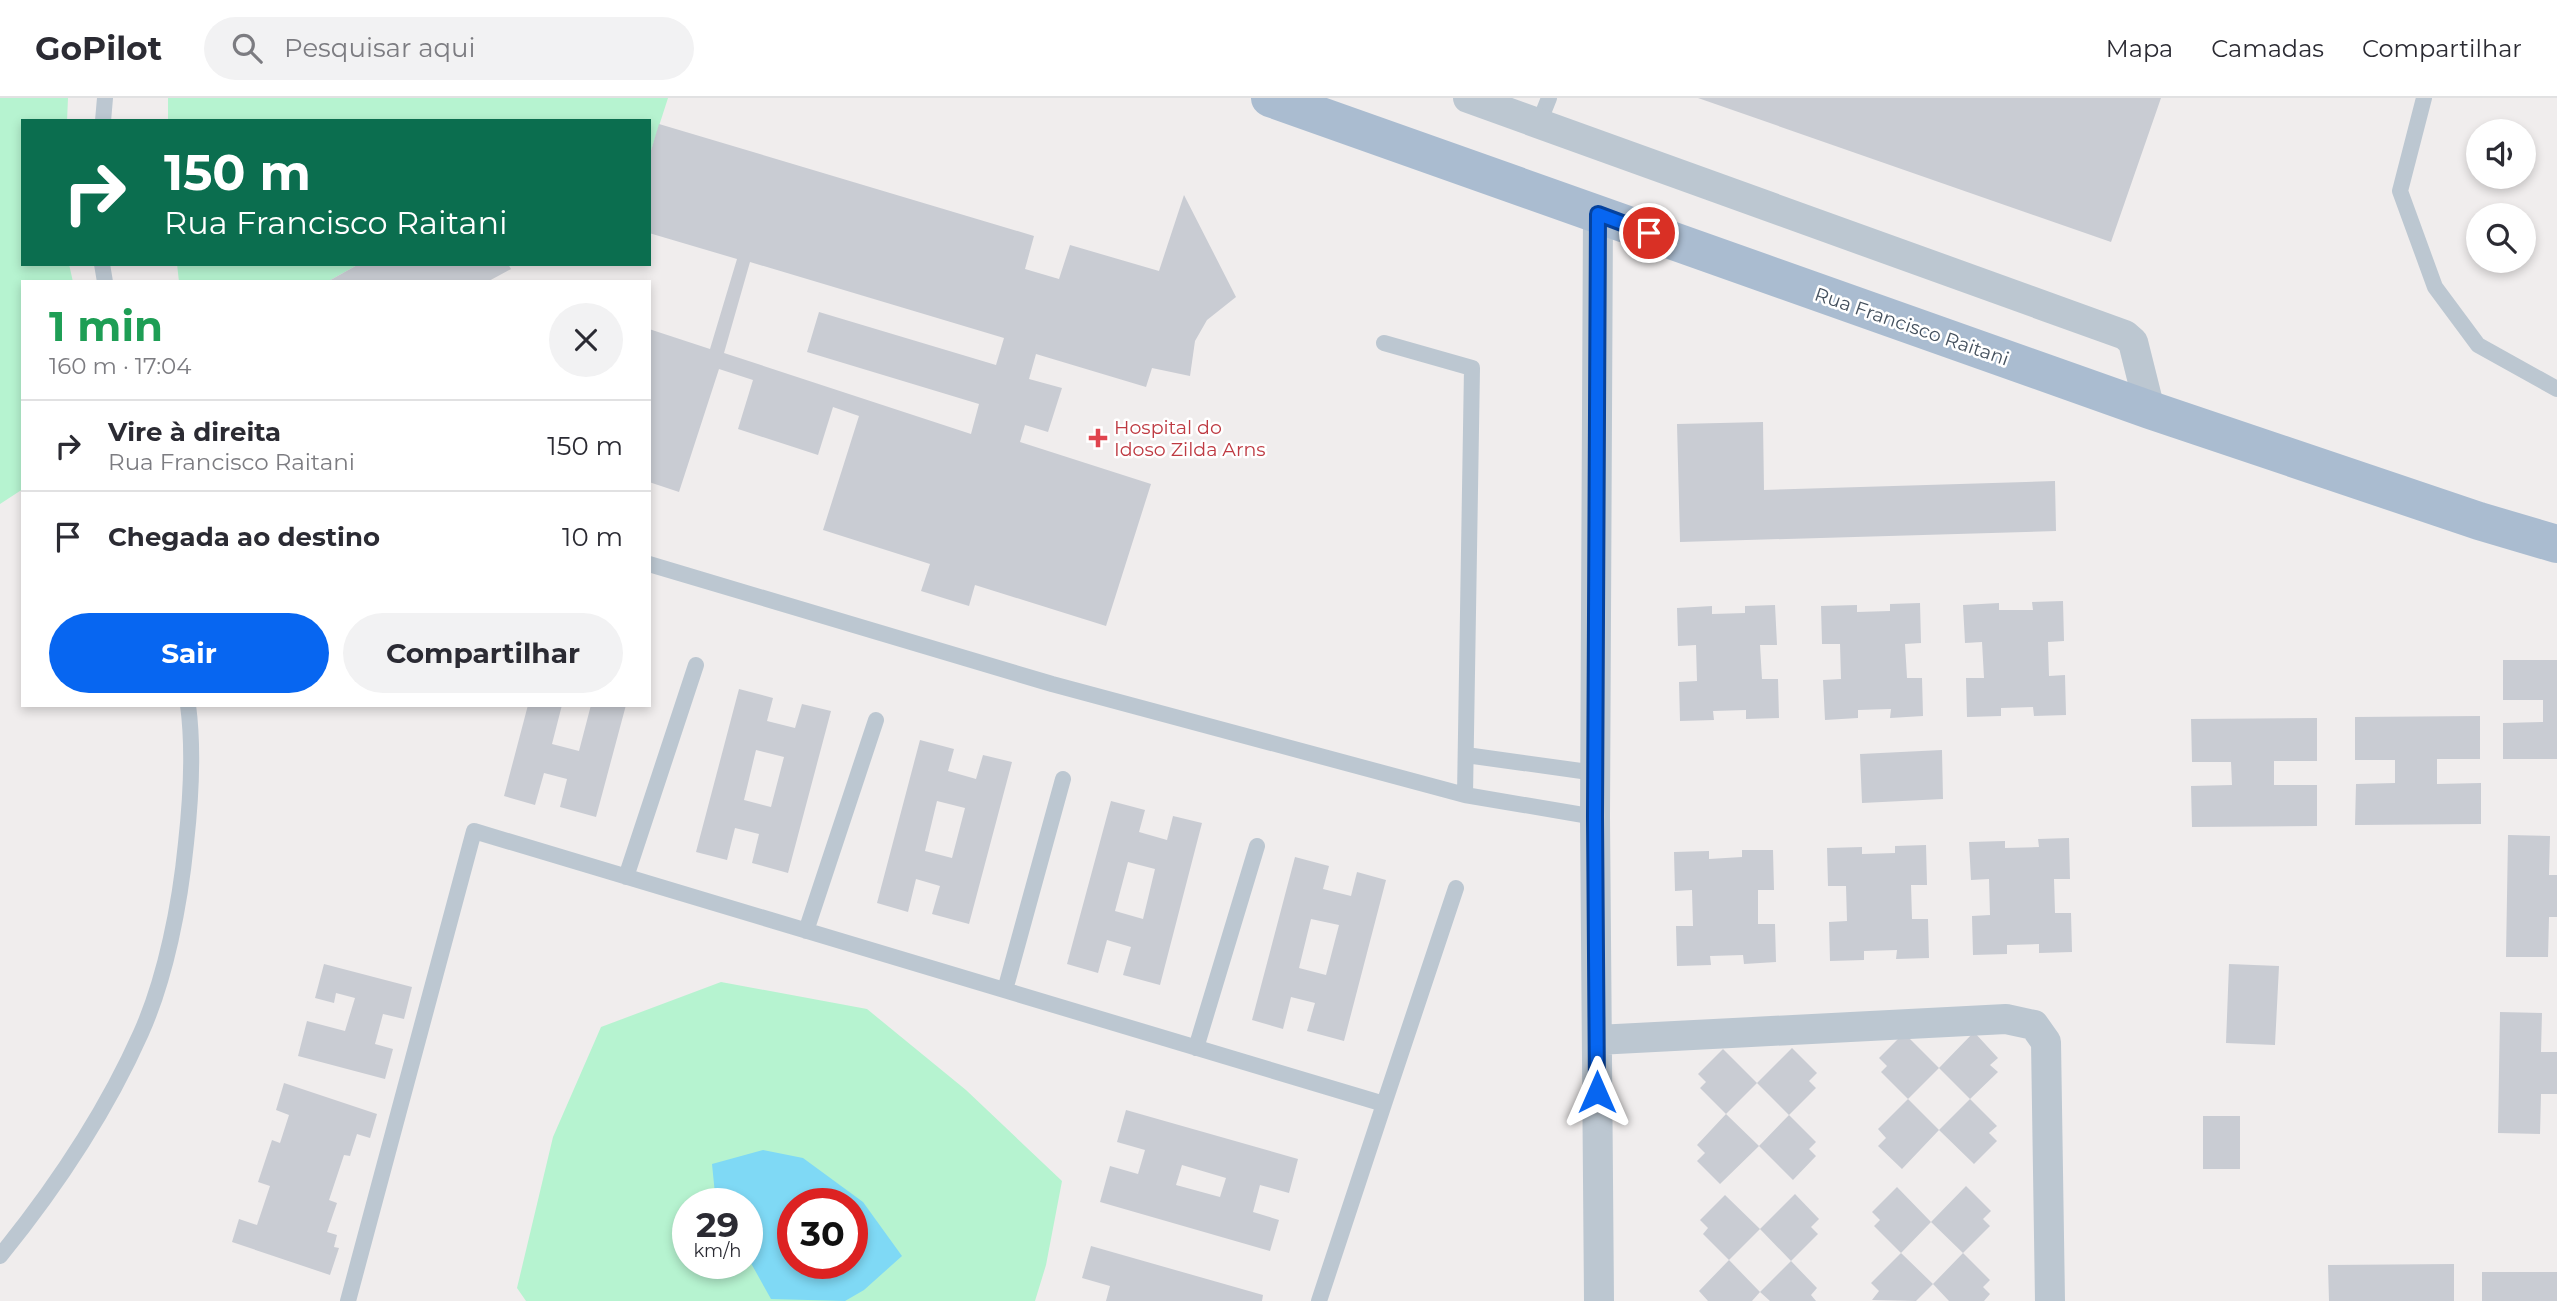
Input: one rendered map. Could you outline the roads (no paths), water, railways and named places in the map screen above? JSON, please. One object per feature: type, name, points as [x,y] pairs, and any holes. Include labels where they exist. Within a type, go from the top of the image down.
[{"type":"main road","name":"Rua Francisco Raitani","points":[[1270,98],[2150,410],[2479,521],[2557,544]]},
{"type":"street","points":[[1468,98],[1544,111],[2125,335],[2133,342],[2150,410]]},
{"type":"street","points":[[1598,214],[1595,817],[1599,1301]]},
{"type":"street","points":[[1597,1040],[2006,1018],[2034,1025],[2046,1042],[2050,1301]]},
{"type":"lane","points":[[103,119],[106,98]]},
{"type":"lane","points":[[2424,98],[2400,191],[2435,287],[2477,345],[2557,389]]},
{"type":"lane","points":[[1384,343],[1472,368],[1465,795]]},
{"type":"lane","points":[[651,565],[1052,684],[1465,795],[1595,817]]},
{"type":"lane","points":[[626,877],[696,665]]},
{"type":"lane","points":[[0,1256],[63,1174],[107,1101],[142,1031],[167,956],[183,878],[191,797],[188,707]]},
{"type":"lane","points":[[806,931],[876,720]]},
{"type":"lane","points":[[1466,755],[1596,773]]},
{"type":"lane","points":[[1006,990],[1063,779]]},
{"type":"lane","points":[[348,1301],[474,831],[1384,1104]]},
{"type":"lane","points":[[1196,1048],[1257,846]]},
{"type":"lane","points":[[1319,1301],[1456,888]]},
{"type":"water","points":[[763,1150],[803,1158],[844,1188],[777,1188],[777,1279],[868,1279],[868,1209],[902,1256],[864,1290],[845,1301],[771,1299],[760,1279],[763,1279],[763,1188],[714,1188],[712,1164]]},
{"type":"place","name":"Hospital do Idoso Zilda Arns","points":[[1098,438]]}]
